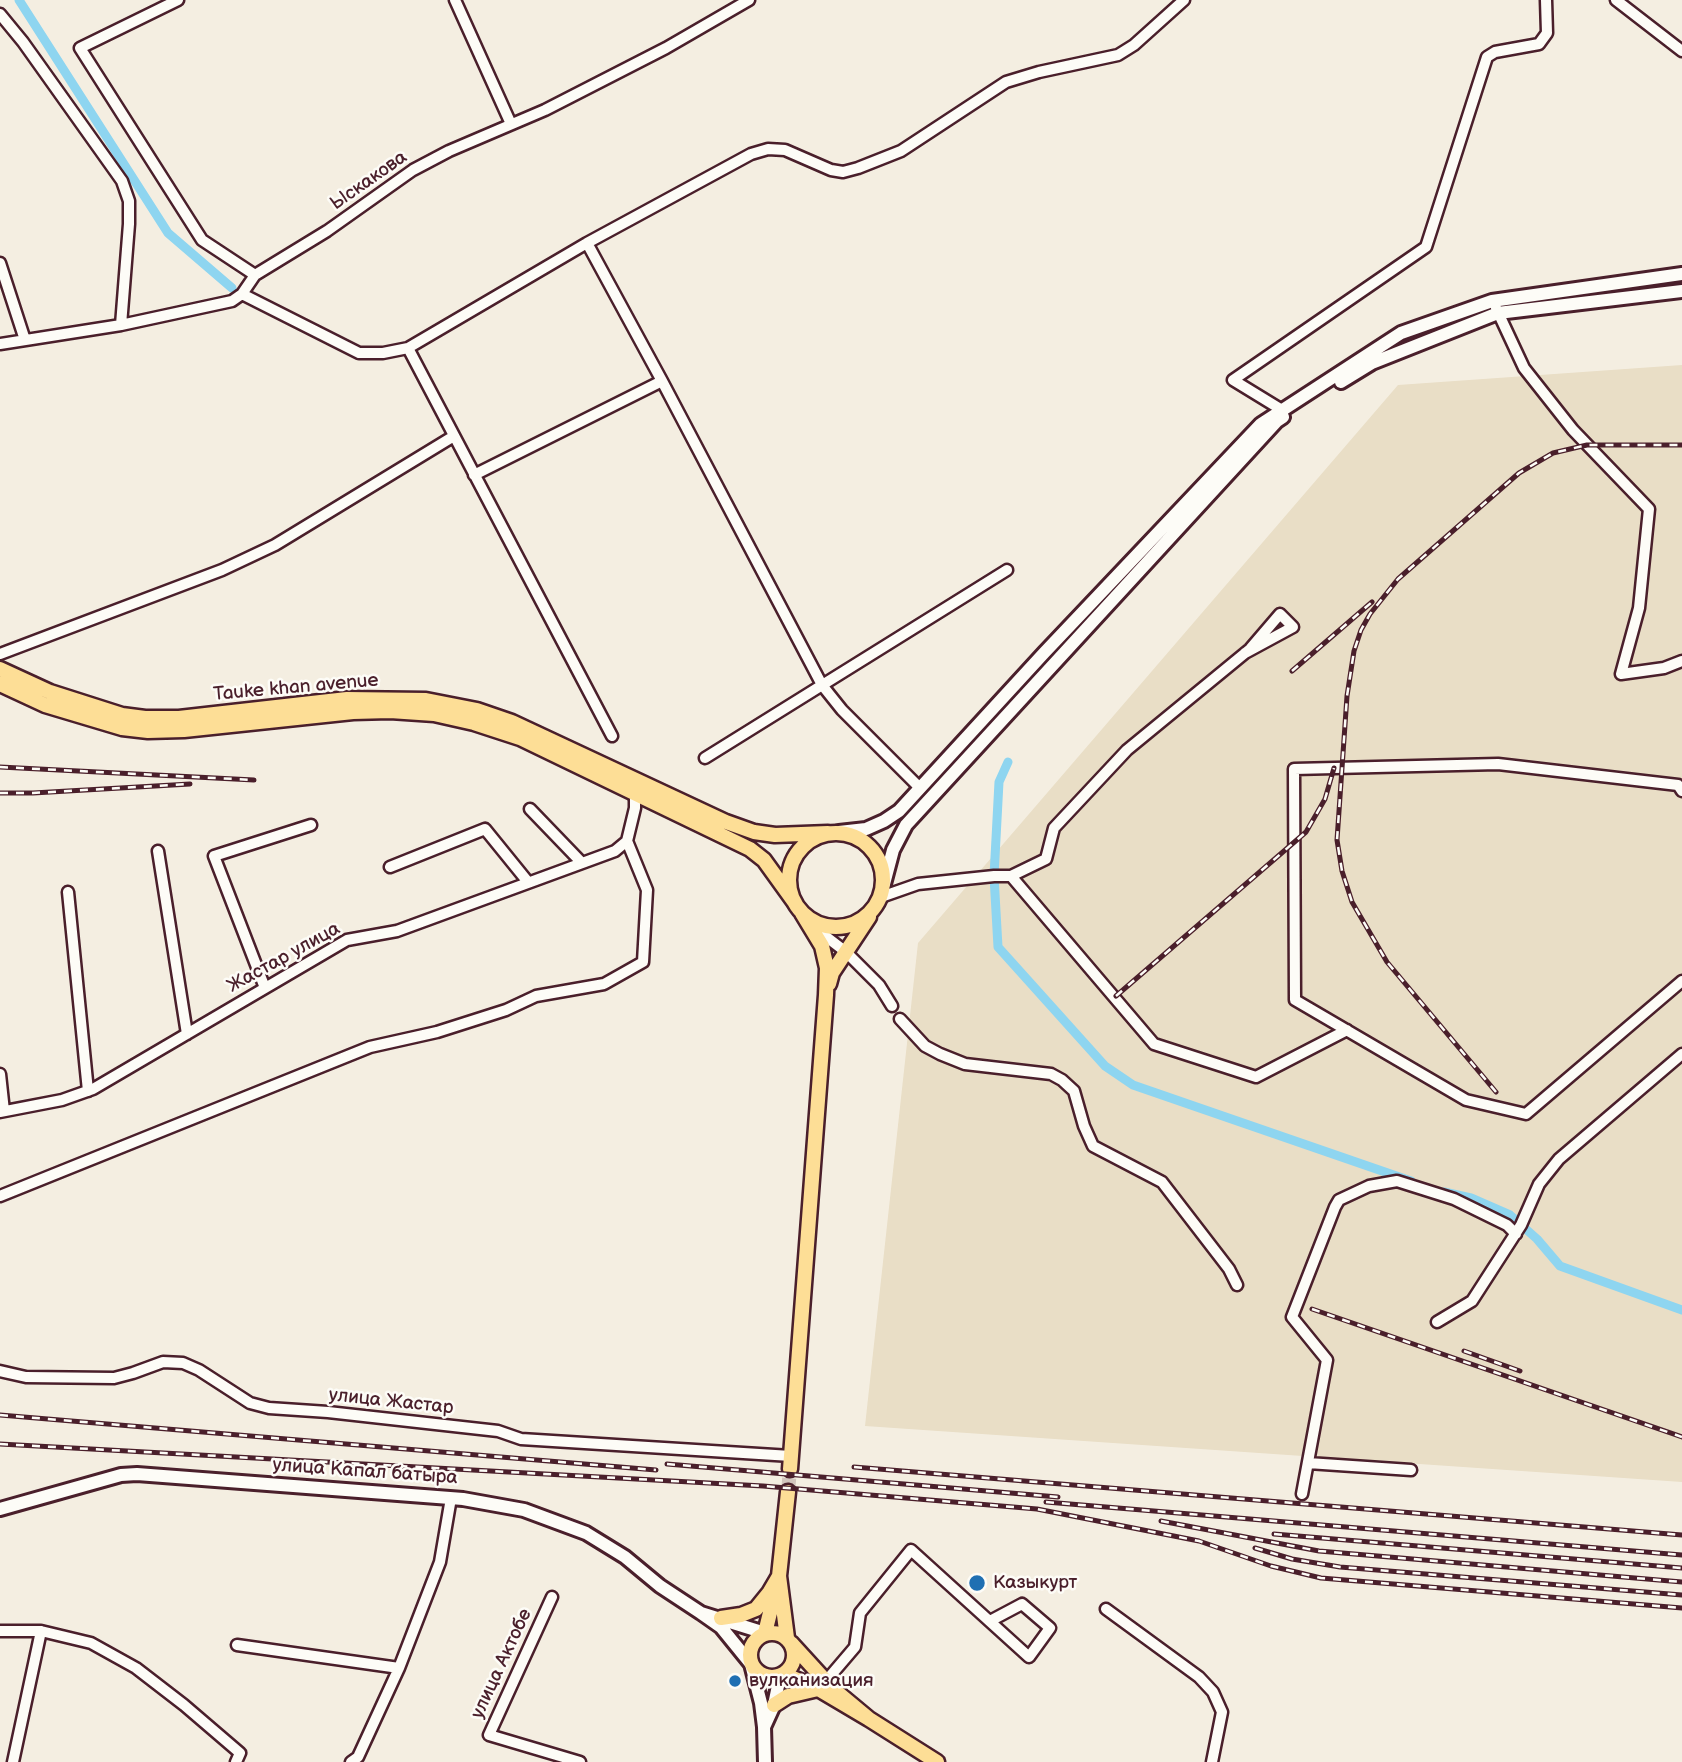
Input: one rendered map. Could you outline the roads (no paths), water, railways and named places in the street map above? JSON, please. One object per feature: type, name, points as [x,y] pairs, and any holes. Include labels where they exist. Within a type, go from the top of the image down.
[{"type":"main road","points":[[834,832],[858,837],[873,848],[882,865],[880,897],[862,920],[847,926],[831,927],[802,912],[789,886],[790,868],[798,851],[811,839],[834,832],[866,829],[899,811],[1261,424],[1282,410],[1401,334],[1495,307],[1682,274]]},
{"type":"main road","points":[[790,1463],[826,995],[832,973],[880,897],[893,850],[906,825],[1277,421],[1372,363],[1495,307],[1682,292]]},
{"type":"main road","name":"Tauke khan avenue","points":[[0,669],[47,699],[145,718],[179,718],[346,699],[426,700],[477,710],[512,722],[723,828],[764,860],[802,912],[822,946],[827,968],[826,995]]},
{"type":"main road","name":"Tauke khan avenue","points":[[0,684],[122,728],[148,731],[184,730],[353,712],[390,710],[433,714],[474,723],[520,738],[635,793],[723,828],[775,835],[834,832]]},
{"type":"main road","name":"улица Капал батыра","points":[[0,1509],[121,1475],[137,1474],[451,1498],[524,1510],[586,1533],[625,1557],[660,1586],[721,1627],[751,1664]]},
{"type":"main road","points":[[765,1633],[779,1576],[788,1492]]},
{"type":"main road","points":[[764,1727],[774,1705],[781,1675],[793,1664],[794,1657],[781,1604],[779,1576]]},
{"type":"main road","points":[[721,1618],[756,1609],[779,1576]]},
{"type":"main road","points":[[781,1604],[822,1685]]},
{"type":"main road","name":"улица Капал батыра","points":[[701,1613],[765,1633]]},
{"type":"main road","points":[[765,1762],[761,1703],[751,1664],[754,1642],[765,1633],[774,1632],[789,1640],[813,1667]]},
{"type":"main road","points":[[751,1664],[762,1675],[781,1675],[822,1685],[937,1762]]},
{"type":"main road","points":[[774,1705],[788,1696],[822,1685]]},
{"type":"street","points":[[178,0],[80,48],[202,240],[255,275]]},
{"type":"street","points":[[455,0],[511,124]]},
{"type":"street","name":"Ыскакова","points":[[242,294],[255,275],[327,231],[413,170],[666,48],[749,0]]},
{"type":"street","points":[[0,344],[121,325],[221,305],[242,294],[359,353],[383,353],[408,348],[587,243],[751,154],[768,149],[785,150],[831,170],[843,172],[858,169],[901,151],[1006,82],[1118,54],[1134,45],[1184,0]]},
{"type":"street","points":[[1282,410],[1233,380],[1426,247],[1487,57],[1495,52],[1539,44],[1548,33],[1546,0]]},
{"type":"street","points":[[1616,0],[1682,51]]},
{"type":"street","points":[[0,14],[122,181],[129,201],[129,224],[121,325]]},
{"type":"street","points":[[587,243],[663,381],[822,685],[842,710],[920,788]]},
{"type":"street","points":[[0,263],[25,340]]},
{"type":"street","points":[[1495,307],[1524,368],[1573,430],[1649,509],[1639,608],[1620,674],[1664,668],[1682,661]]},
{"type":"street","points":[[408,348],[612,736]]},
{"type":"street","points":[[474,475],[663,381]]},
{"type":"street","points":[[0,654],[222,569],[275,545],[453,436]]},
{"type":"street","points":[[705,758],[1007,570]]},
{"type":"street","points":[[880,897],[918,884],[1011,876],[1046,859],[1054,828],[1127,750],[1245,653],[1280,614],[1293,627],[1245,653]]},
{"type":"street","points":[[1682,791],[1678,785],[1497,764],[1294,769],[1295,1000],[1466,1100],[1526,1114],[1682,981]]},
{"type":"street","points":[[0,1196],[370,1047],[437,1032],[506,1010],[536,996],[604,984],[643,961],[647,890],[627,841],[635,808],[635,793]]},
{"type":"street","points":[[530,809],[582,863]]},
{"type":"street","points":[[265,988],[214,856],[311,825]]},
{"type":"street","points":[[390,867],[485,829],[528,882]]},
{"type":"street","name":"Жастар улица","points":[[2,1112],[62,1100],[88,1091],[347,940],[397,930],[615,851],[627,841]]},
{"type":"street","points":[[158,850],[187,1034]]},
{"type":"street","points":[[1011,876],[1154,1044],[1256,1077],[1347,1030]]},
{"type":"street","points":[[68,892],[88,1091]]},
{"type":"street","points":[[802,912],[820,932],[846,952],[879,985],[892,1006]]},
{"type":"street","points":[[900,1019],[925,1046],[965,1064],[1051,1074],[1062,1080],[1074,1091],[1093,1146],[1162,1182],[1229,1269],[1237,1285]]},
{"type":"street","points":[[1437,1322],[1472,1301],[1516,1234],[1539,1184],[1559,1159],[1682,1054]]},
{"type":"street","points":[[0,1074],[2,1112]]},
{"type":"street","points":[[1302,1494],[1327,1360],[1292,1317],[1339,1200],[1369,1186],[1397,1181],[1454,1199],[1507,1226],[1516,1234]]},
{"type":"street","name":"улица Жастар","points":[[0,1371],[26,1377],[114,1378],[163,1362],[183,1363],[199,1370],[250,1403],[269,1408],[498,1431],[521,1439],[790,1463]]},
{"type":"street","points":[[1308,1463],[1411,1470]]},
{"type":"street","points":[[351,1762],[358,1757],[399,1668],[440,1562],[451,1498]]},
{"type":"street","points":[[822,1685],[855,1647],[860,1613],[911,1550],[1029,1657],[1050,1628],[1022,1604],[990,1621]]},
{"type":"street","name":"улица Актобе","points":[[552,1597],[489,1735],[580,1762]]},
{"type":"street","points":[[1105,1609],[1199,1677],[1213,1692],[1222,1712],[1212,1762]]},
{"type":"street","points":[[0,1631],[41,1631],[91,1643],[136,1668],[184,1704],[238,1758]]},
{"type":"street","points":[[13,1762],[41,1631]]},
{"type":"street","points":[[237,1644],[399,1668]]},
{"type":"waterway","points":[[19,0],[168,233],[232,288]]},
{"type":"waterway","points":[[1008,762],[999,782],[994,876],[998,947],[1105,1066],[1133,1085],[1411,1181]]},
{"type":"waterway","points":[[1444,1192],[1471,1198],[1510,1215],[1537,1239],[1560,1266],[1682,1310]]},
{"type":"tunnel","points":[[788,1492],[790,1469]]},
{"type":"railway","points":[[1496,1092],[1387,962],[1352,902],[1342,871],[1337,840],[1347,696],[1354,651],[1370,614],[1398,579],[1519,473],[1553,453],[1587,445],[1682,445]]},
{"type":"railway","points":[[1292,671],[1372,602]]},
{"type":"railway","points":[[0,767],[254,780]]},
{"type":"railway","points":[[1116,996],[1306,832],[1325,799],[1334,768]]},
{"type":"railway","points":[[0,793],[190,784]]},
{"type":"railway","points":[[1312,1309],[1682,1437]]},
{"type":"railway","points":[[1464,1351],[1520,1371]]},
{"type":"railway","points":[[0,1415],[656,1470]]},
{"type":"railway","points":[[0,1444],[763,1486],[1037,1509],[1199,1541],[1271,1566],[1321,1578],[1682,1608]]},
{"type":"railway","points":[[667,1464],[1058,1497]]},
{"type":"railway","points":[[854,1467],[1682,1535]]},
{"type":"railway","points":[[1046,1502],[1682,1555]]},
{"type":"railway","points":[[1161,1521],[1319,1551],[1682,1582]]},
{"type":"railway","points":[[1274,1534],[1682,1568]]},
{"type":"railway","points":[[1255,1548],[1292,1559],[1340,1567],[1682,1595]]},
{"type":"place","name":"Казыкурт","points":[[977,1583]]},
{"type":"place","name":"вулканизация","points":[[735,1681]]}]
